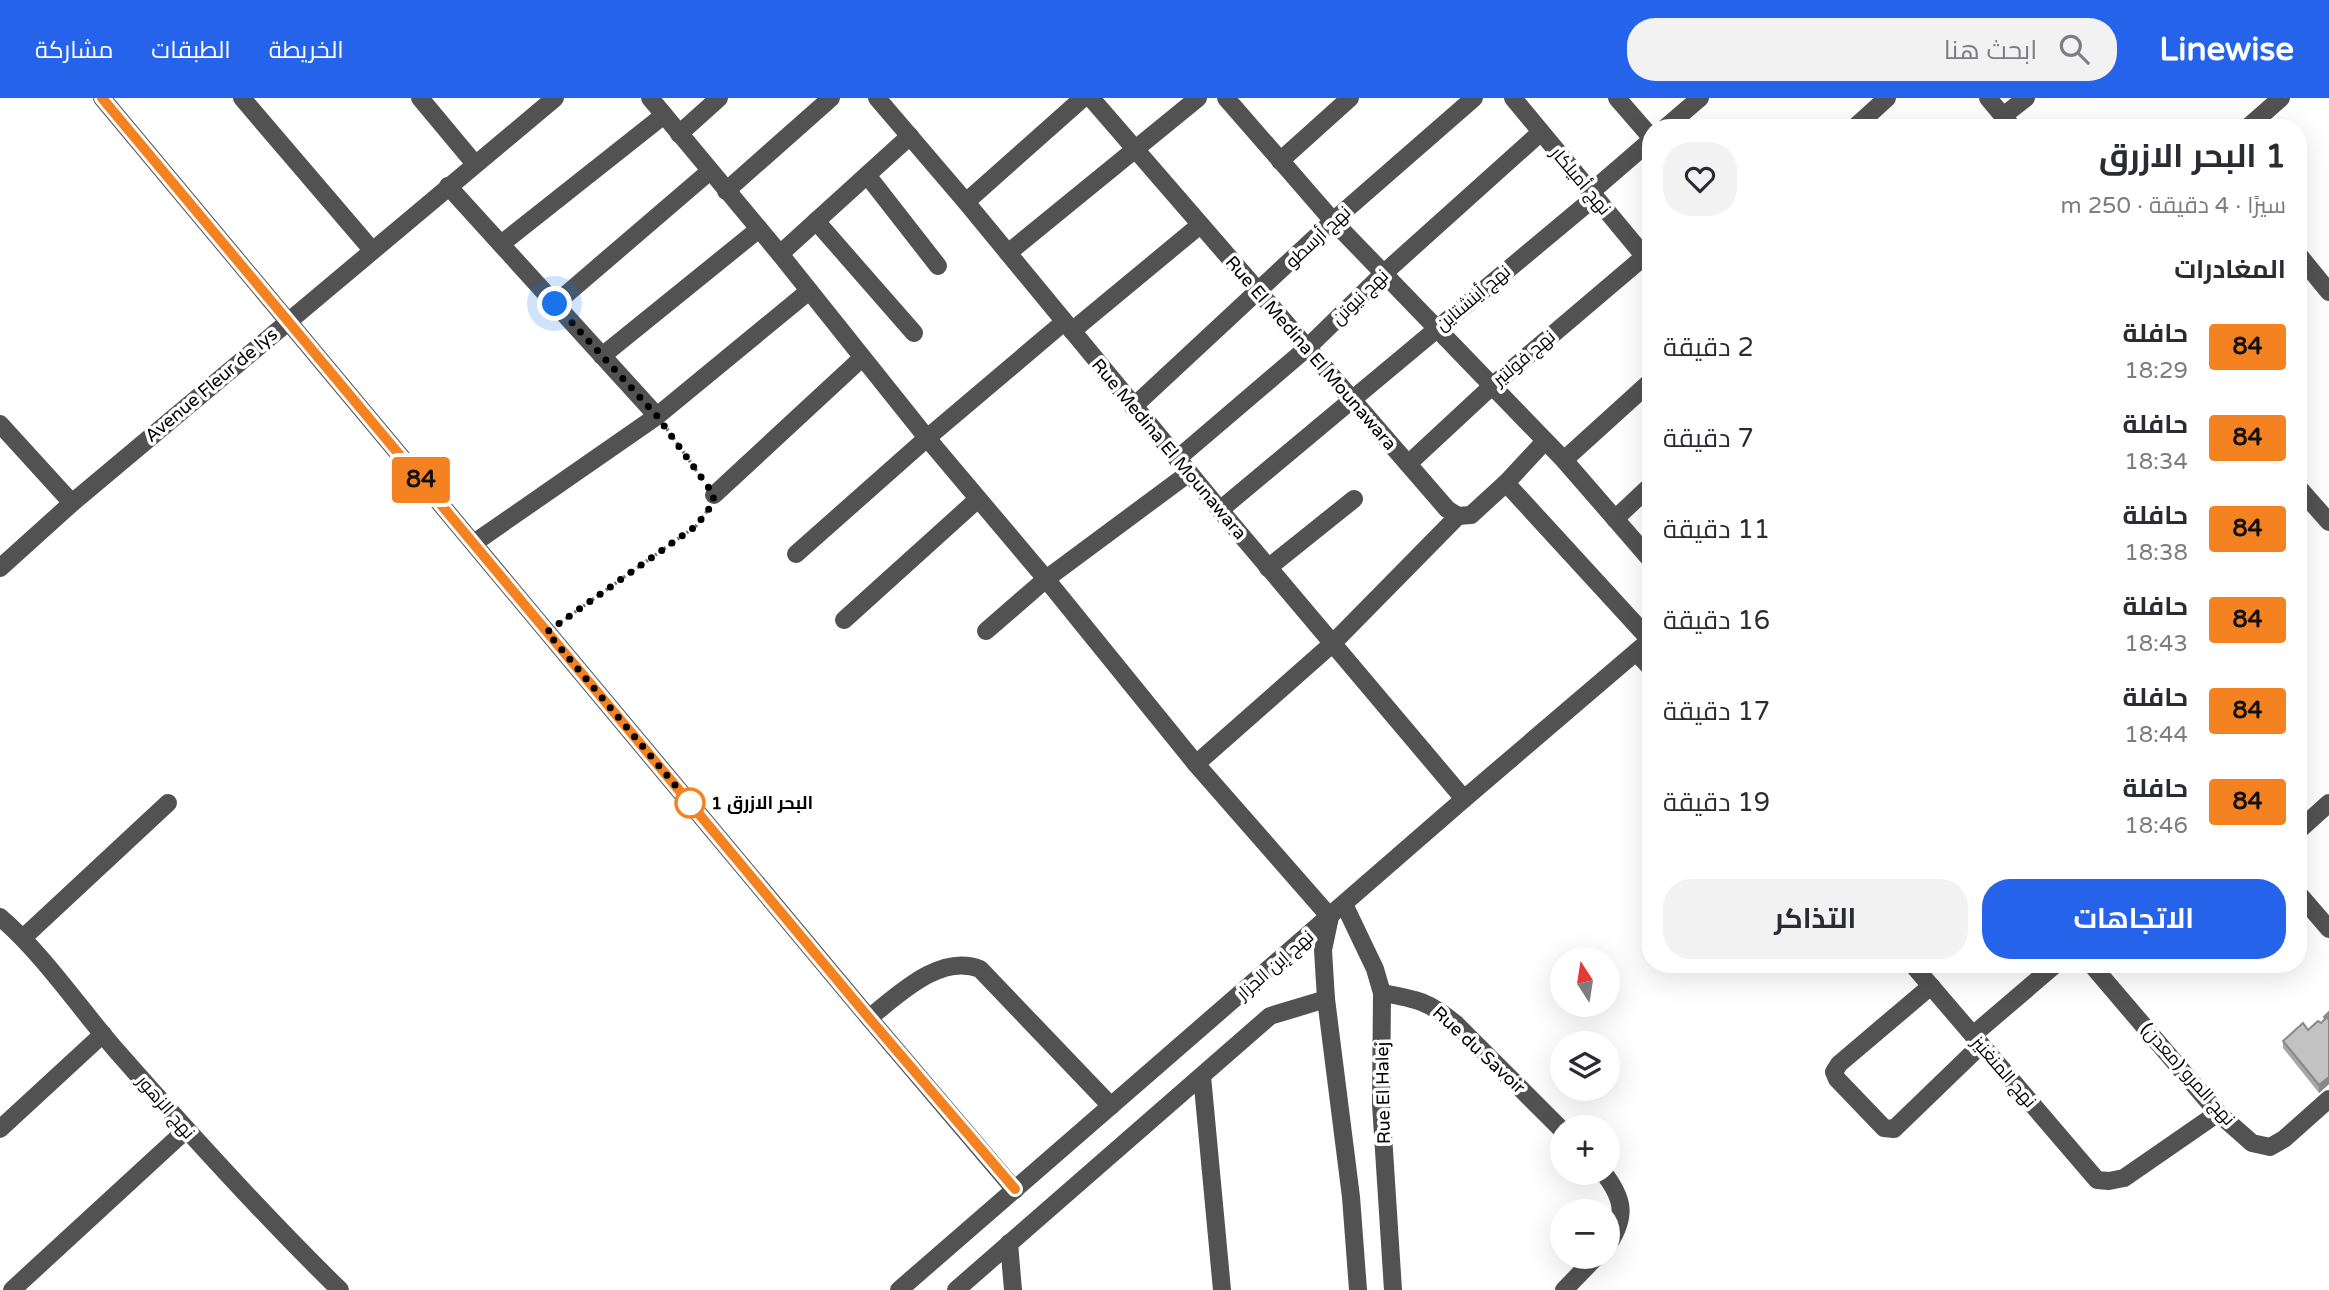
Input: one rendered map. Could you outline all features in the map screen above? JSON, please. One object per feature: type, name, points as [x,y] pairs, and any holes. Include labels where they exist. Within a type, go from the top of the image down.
[{"type":"street","points":[[242,98],[372,250]]},
{"type":"street","points":[[420,98],[475,164]]},
{"type":"street","name":"Avenue Fleur de lys","points":[[0,568],[72,503],[288,320],[555,98]]},
{"type":"street","points":[[650,98],[1196,764],[1330,917],[1323,950],[1326,999],[1351,1198],[1358,1290]]},
{"type":"street","points":[[679,134],[719,98]]},
{"type":"street","points":[[726,191],[831,98]]},
{"type":"street","name":"Rue Medina El Mounawara","points":[[877,98],[966,202],[1133,407],[1464,799]]},
{"type":"street","points":[[966,202],[1083,98]]},
{"type":"street","name":"Rue El Medina El Mounawara","points":[[1091,98],[1352,402],[1447,509],[1458,516]]},
{"type":"street","points":[[1008,253],[1198,98]]},
{"type":"street","points":[[1280,161],[1350,98]]},
{"type":"street","name":"نهج أرسطو","points":[[1133,407],[1333,221],[1474,98]]},
{"type":"street","name":"نهج أميلكار","points":[[1513,98],[1642,253]]},
{"type":"street","points":[[1618,98],[1642,129]]},
{"type":"street","points":[[1676,119],[1700,98]]},
{"type":"street","points":[[1864,119],[1886,98]]},
{"type":"street","points":[[1988,98],[2006,119]]},
{"type":"street","points":[[2010,119],[2026,98]]},
{"type":"street","points":[[2257,119],[2281,98]]},
{"type":"street","points":[[109,101],[547,632],[1015,1189]]},
{"type":"street","points":[[1237,102],[1280,161],[1333,221],[1563,460],[1642,550]]},
{"type":"street","points":[[501,244],[664,115]]},
{"type":"street","name":"نهج نيوتن","points":[[986,631],[1183,466],[1383,274],[1541,132]]},
{"type":"street","points":[[780,254],[910,136]]},
{"type":"street","name":"نهج أينشتاين","points":[[1220,510],[1352,402],[1593,194],[1642,147]]},
{"type":"street","points":[[555,304],[710,172]]},
{"type":"street","points":[[867,175],[938,266]]},
{"type":"street","points":[[448,186],[657,416]]},
{"type":"street","points":[[816,221],[914,333]]},
{"type":"street","points":[[796,554],[927,438],[1200,225]]},
{"type":"street","points":[[602,356],[759,229]]},
{"type":"street","name":"نهج فولتير","points":[[1408,464],[1492,386],[1642,265]]},
{"type":"street","points":[[2307,272],[2329,292]]},
{"type":"street","points":[[474,544],[657,416],[809,291]]},
{"type":"street","points":[[714,495],[862,358]]},
{"type":"street","points":[[1563,460],[1642,389]]},
{"type":"street","points":[[0,424],[72,503]]},
{"type":"street","points":[[1196,764],[1332,644],[1458,516],[1471,515],[1506,483],[1545,441]]},
{"type":"street","points":[[1506,483],[1642,641]]},
{"type":"street","points":[[1615,519],[1642,494]]},
{"type":"street","points":[[2307,497],[2329,522]]},
{"type":"street","points":[[844,620],[978,499]]},
{"type":"street","points":[[1268,568],[1354,499]]},
{"type":"street","name":"نهج إبن الجزار","points":[[899,1290],[1642,647]]},
{"type":"street","points":[[24,937],[168,803]]},
{"type":"street","points":[[2307,823],[2329,803]]},
{"type":"street","points":[[2307,903],[2329,929]]},
{"type":"street","name":"Rue El Halej","points":[[1344,904],[1375,969],[1382,993],[1381,1104],[1393,1290]]},
{"type":"street","name":"نهج الزهور","points":[[0,917],[24,937],[186,1130],[274,1226],[340,1290]]},
{"type":"street","points":[[869,1018],[925,976],[950,966],[970,965],[980,969],[1111,1106]]},
{"type":"street","name":"نهج المنغنيز","points":[[1920,973],[2097,1180],[2124,1178],[2218,1113]]},
{"type":"street","points":[[1931,986],[1839,1064],[1834,1072],[1837,1079],[1884,1128],[1894,1129],[1977,1040],[2047,973]]},
{"type":"street","name":"نهج المرو (معدن)","points":[[2099,973],[2218,1113],[2252,1143],[2270,1147],[2284,1139],[2329,1099]]},
{"type":"street","name":"Rue du Savoir","points":[[1382,993],[1419,999],[1437,1008],[1550,1118]]},
{"type":"street","points":[[956,1290],[1270,1016],[1326,999]]},
{"type":"street","points":[[0,1129],[103,1034]]},
{"type":"street","points":[[1202,1076],[1222,1290]]},
{"type":"street","points":[[12,1290],[186,1130]]},
{"type":"street","points":[[1009,1243],[1013,1290]]},
{"type":"street","points":[[1564,1290],[1584,1269]]},
{"type":"path","points":[[547,632],[696,526],[712,505],[714,495],[657,416]]},
{"type":"building","points":[[2327,1017],[2329,1077],[2319,1085],[2283,1041],[2303,1023],[2308,1030]]},
{"type":"bus line","name":"84","points":[[102,98],[869,1018],[1015,1189]]},
{"type":"place","name":"1 البحر الازرق","points":[[690,803]]},
{"type":"route","points":[[555,304],[657,416],[714,495],[712,505],[696,526],[547,632],[690,803]]}]
